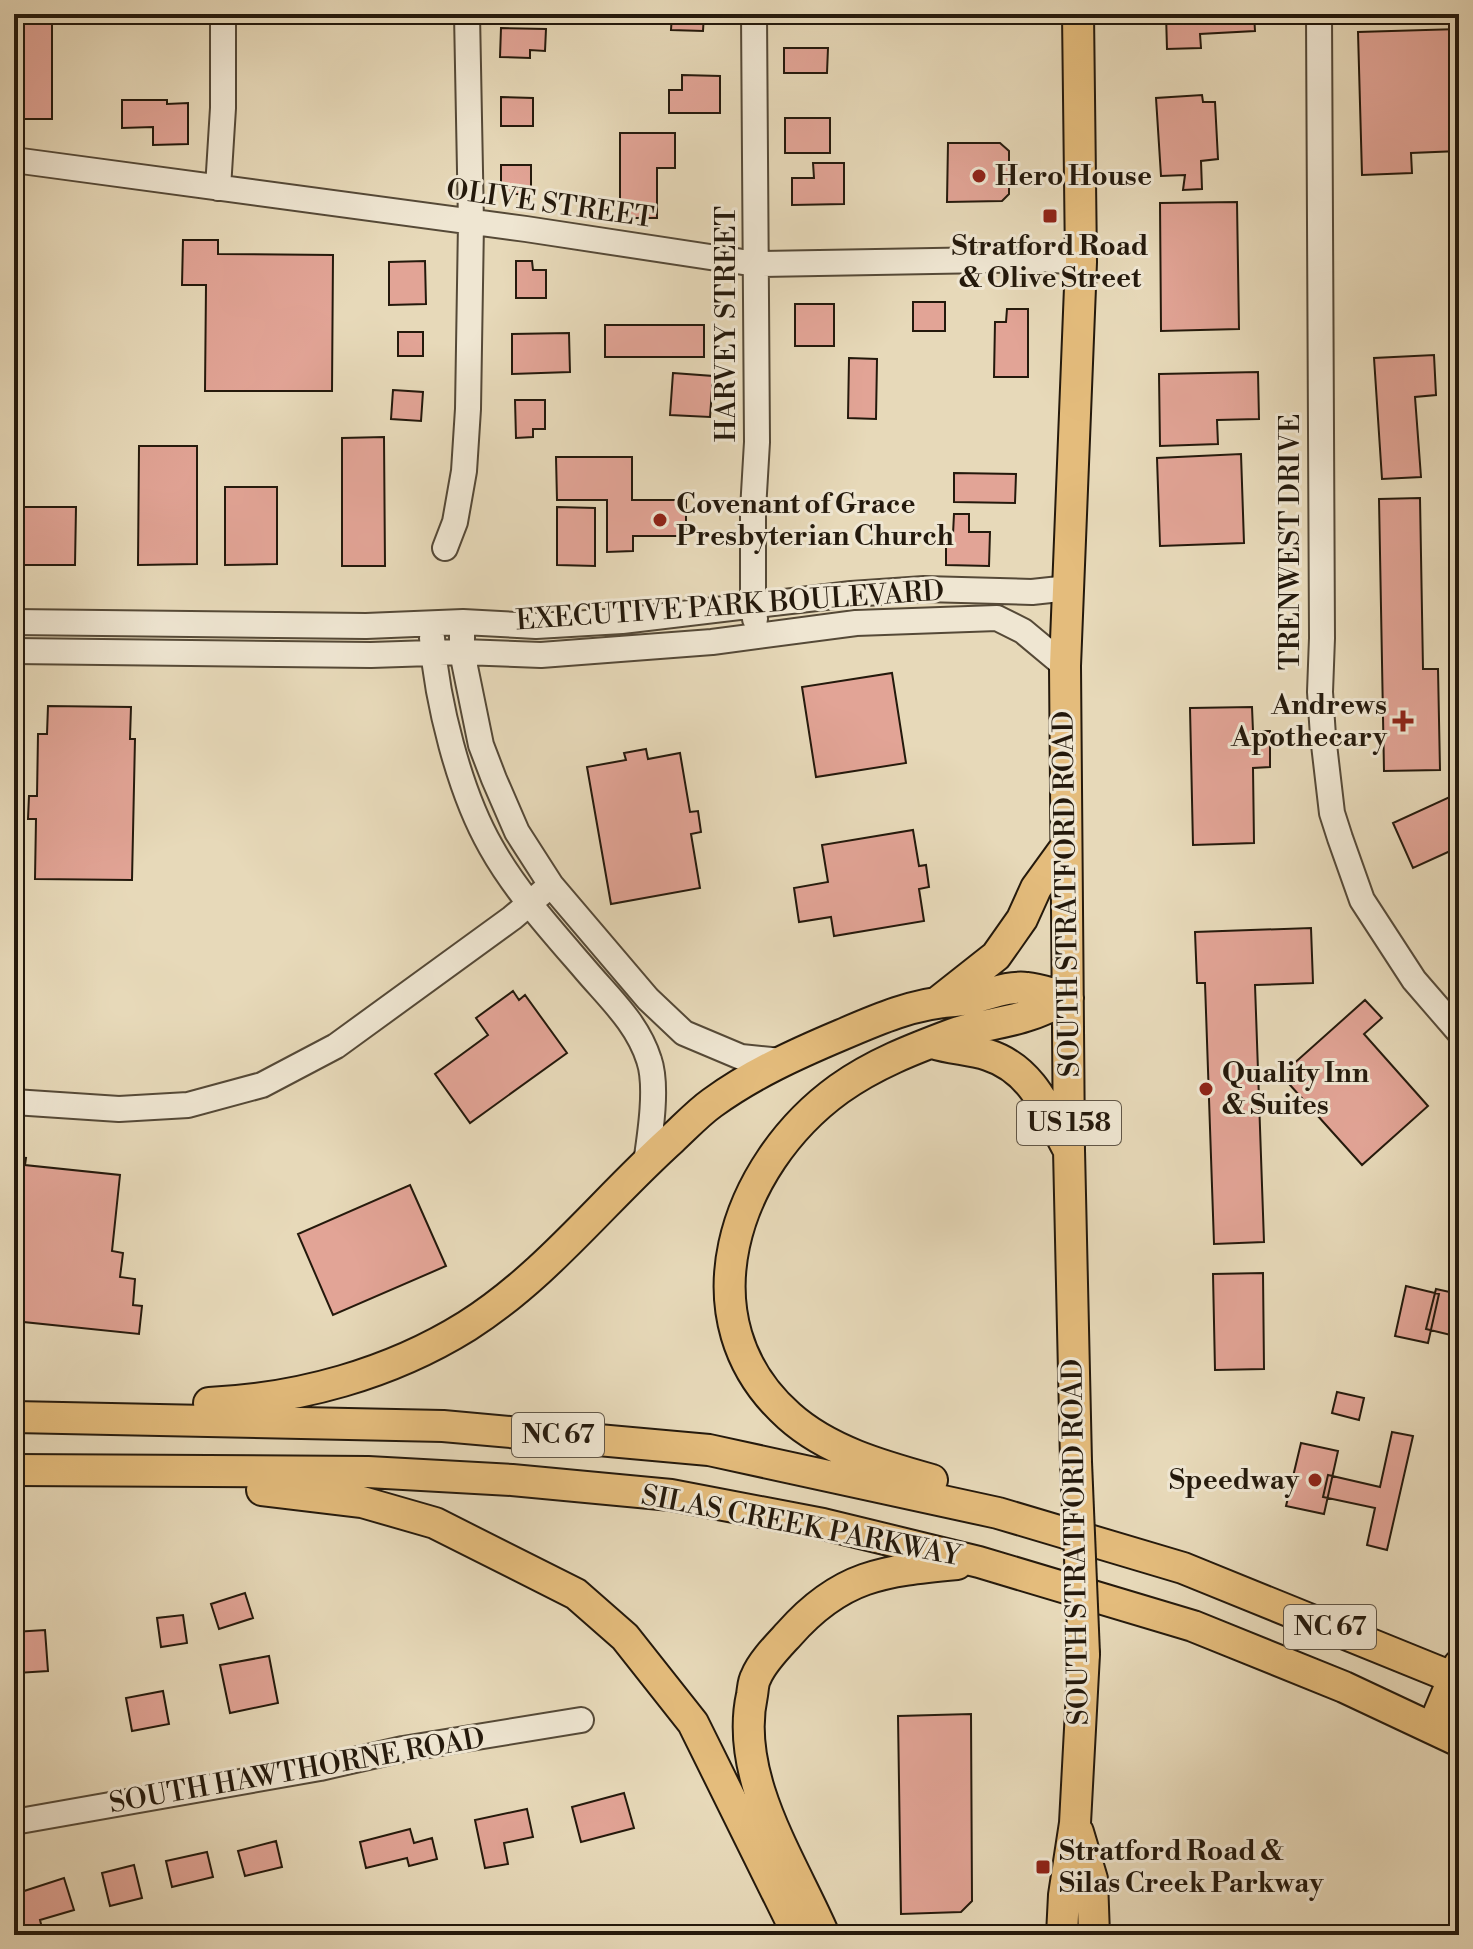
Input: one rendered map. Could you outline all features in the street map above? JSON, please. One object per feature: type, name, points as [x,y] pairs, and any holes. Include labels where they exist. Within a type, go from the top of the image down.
[{"type":"main road","name":"SOUTH STRATFORD ROAD","points":[[1061,1933],[1075,1823],[1084,1654],[1076,1462],[1069,1150],[1069,920],[1065,848],[1065,666],[1081,262],[1078,14]]},
{"type":"main road","points":[[939,1001],[996,956],[1022,919],[1036,888],[1065,848]]},
{"type":"main road","points":[[111,1420],[178,1404],[242,1401],[329,1385],[374,1371],[466,1327],[537,1272],[711,1103],[781,1061],[889,1015],[939,1001],[957,1001],[1024,987],[1068,998]]},
{"type":"main road","points":[[998,1513],[945,1483],[876,1463],[841,1449],[791,1418],[772,1399],[745,1361],[738,1344],[729,1299],[729,1273],[742,1217],[756,1186],[779,1150],[805,1120],[845,1085],[900,1054],[953,1033],[1029,1015],[1068,998]]},
{"type":"main road","points":[[933,1043],[986,1054],[1017,1070],[1030,1081],[1069,1150]]},
{"type":"main road","name":"SILAS CREEK PARKWAY","points":[[14,1417],[443,1426],[694,1449],[998,1513],[1183,1568],[1458,1674]]},
{"type":"main road","points":[[22,1471],[67,1485],[264,1490],[362,1502],[435,1523],[576,1594],[625,1637],[693,1723],[798,1935]]},
{"type":"main road","name":"SILAS CREEK PARKWAY","points":[[22,1471],[368,1472],[512,1480],[671,1495],[823,1524],[979,1562],[1205,1631],[1344,1687],[1446,1734]]},
{"type":"main road","points":[[824,1935],[770,1819],[754,1776],[747,1740],[748,1713],[756,1677],[811,1609],[839,1589],[874,1575],[979,1562]]},
{"type":"main road","points":[[1446,1734],[1458,1674]]},
{"type":"main road","name":"SOUTH STRATFORD ROAD","points":[[1075,1823],[1092,1879],[1094,1935]]},
{"type":"street","points":[[218,188],[223,108],[223,14]]},
{"type":"street","points":[[445,548],[455,522],[464,471],[471,318],[467,14]]},
{"type":"street","name":"HARVEY STREET","points":[[754,14],[757,442],[753,605],[757,634]]},
{"type":"street","name":"TRENWEST DRIVE","points":[[1319,14],[1320,692],[1332,813],[1362,900],[1414,980],[1459,1032]]},
{"type":"street","name":"OLIVE STREET","points":[[14,160],[526,229],[756,264],[1027,259],[1081,262]]},
{"type":"street","name":"EXECUTIVE PARK BOULEVARD","points":[[14,622],[336,625],[463,622],[536,626],[594,623],[851,594],[924,589],[1032,592],[1069,588]]},
{"type":"street","name":"EXECUTIVE PARK BOULEVARD","points":[[14,651],[462,652],[541,655],[712,642],[856,623],[997,618],[1023,631],[1065,666]]},
{"type":"street","points":[[463,622],[462,652],[481,745],[517,832],[551,885],[648,999],[684,1033],[741,1057],[781,1061]]},
{"type":"street","points":[[145,653],[149,623]]},
{"type":"street","points":[[431,624],[441,701],[464,785],[491,847],[530,903],[628,1018],[650,1062],[653,1121],[646,1163]]},
{"type":"street","points":[[335,654],[336,625]]},
{"type":"street","points":[[464,785],[494,779]]},
{"type":"street","points":[[14,1102],[147,1108],[188,1105],[262,1085],[336,1046],[551,885]]},
{"type":"street","name":"SOUTH HAWTHORNE ROAD","points":[[14,1822],[320,1768],[403,1749],[581,1720]]},
{"type":"building","points":[[14,14],[52,14],[52,119],[23,119],[23,36],[14,36]]},
{"type":"building","points":[[89,14],[127,14],[127,17],[89,18]]},
{"type":"building","points":[[672,14],[704,14],[703,31],[671,30]]},
{"type":"building","points":[[1166,14],[1254,14],[1255,31],[1200,34],[1201,48],[1167,49]]},
{"type":"building","points":[[501,28],[546,29],[545,51],[530,50],[530,58],[500,57]]},
{"type":"building","points":[[1459,29],[1459,151],[1411,153],[1412,173],[1362,175],[1358,32]]},
{"type":"building","points":[[784,48],[828,48],[827,73],[784,73]]},
{"type":"building","points":[[682,75],[720,76],[720,113],[669,113],[669,90],[682,90]]},
{"type":"building","points":[[1202,95],[1203,102],[1215,102],[1218,159],[1201,161],[1202,189],[1183,190],[1185,175],[1161,176],[1156,98]]},
{"type":"building","points":[[501,97],[533,98],[533,126],[501,126]]},
{"type":"building","points":[[122,100],[188,103],[188,144],[153,145],[153,127],[122,128]]},
{"type":"building","points":[[785,118],[830,118],[830,153],[785,153]]},
{"type":"building","points":[[620,133],[675,133],[675,168],[657,168],[657,218],[620,218]]},
{"type":"building","points":[[948,143],[1000,143],[1009,151],[1009,194],[1002,201],[947,202]]},
{"type":"building","points":[[813,163],[844,163],[844,204],[792,205],[792,178],[814,178]]},
{"type":"building","points":[[501,165],[531,165],[531,194],[501,194]]},
{"type":"building","points":[[1237,202],[1239,329],[1161,331],[1160,203]]},
{"type":"building","points":[[183,240],[218,240],[218,254],[333,255],[332,391],[205,391],[206,285],[182,285]]},
{"type":"building","points":[[425,261],[426,304],[389,305],[389,262]]},
{"type":"building","points":[[516,261],[532,261],[533,270],[546,270],[546,298],[516,298]]},
{"type":"building","points":[[913,302],[945,302],[945,331],[913,331]]},
{"type":"building","points":[[795,304],[834,304],[834,346],[795,346]]},
{"type":"building","points":[[1007,309],[1028,309],[1028,377],[994,377],[995,322],[1006,322]]},
{"type":"building","points":[[605,325],[704,325],[704,357],[605,357]]},
{"type":"building","points":[[398,332],[423,332],[423,356],[398,356]]},
{"type":"building","points":[[569,333],[570,372],[512,374],[512,334]]},
{"type":"building","points":[[1434,355],[1436,395],[1415,397],[1421,477],[1382,479],[1374,358]]},
{"type":"building","points":[[849,358],[877,359],[876,419],[848,418]]},
{"type":"building","points":[[1258,372],[1259,419],[1217,420],[1218,444],[1160,446],[1159,374]]},
{"type":"building","points":[[673,373],[713,376],[710,417],[670,415]]},
{"type":"building","points":[[393,390],[423,392],[421,421],[391,419]]},
{"type":"building","points":[[515,400],[545,400],[545,429],[533,429],[533,437],[516,438]]},
{"type":"building","points":[[384,437],[385,566],[342,566],[342,438]]},
{"type":"building","points":[[139,446],[197,446],[197,564],[138,565]]},
{"type":"building","points":[[1241,454],[1244,543],[1160,546],[1157,458]]},
{"type":"building","points":[[556,457],[632,457],[632,500],[686,500],[686,536],[633,536],[633,551],[607,552],[607,500],[557,500]]},
{"type":"building","points":[[954,473],[1016,474],[1015,503],[954,502]]},
{"type":"building","points":[[225,487],[277,487],[277,564],[225,565]]},
{"type":"building","points":[[1420,498],[1423,669],[1438,669],[1440,770],[1384,771],[1379,499]]},
{"type":"building","points":[[19,507],[76,507],[75,565],[19,565]]},
{"type":"building","points":[[557,507],[595,508],[595,566],[557,565]]},
{"type":"building","points":[[954,514],[969,514],[969,532],[990,532],[989,566],[946,565],[946,534],[953,534]]},
{"type":"building","points":[[892,673],[906,763],[816,777],[802,687]]},
{"type":"building","points":[[48,706],[131,707],[130,739],[135,739],[132,880],[35,879],[36,819],[28,819],[29,796],[37,796],[38,734],[47,734]]},
{"type":"building","points":[[1252,707],[1253,731],[1270,731],[1270,767],[1253,768],[1254,843],[1193,845],[1190,708]]},
{"type":"building","points":[[646,749],[648,759],[680,753],[690,812],[698,811],[701,832],[691,834],[700,888],[611,904],[587,767],[626,760],[624,753]]},
{"type":"building","points":[[1454,795],[1459,806],[1459,847],[1413,868],[1393,823]]},
{"type":"building","points":[[913,830],[919,866],[926,865],[929,887],[919,889],[924,921],[834,936],[831,917],[799,922],[794,888],[828,882],[822,845]]},
{"type":"building","points":[[1311,928],[1313,983],[1255,985],[1264,1242],[1214,1244],[1205,983],[1197,983],[1195,932]]},
{"type":"building","points":[[513,991],[519,1000],[525,995],[567,1053],[470,1123],[435,1074],[488,1035],[476,1018]]},
{"type":"building","points":[[1365,1000],[1382,1018],[1364,1034],[1428,1106],[1362,1165],[1281,1075]]},
{"type":"building","points":[[14,1157],[26,1158],[25,1165],[120,1175],[112,1251],[123,1253],[120,1277],[135,1279],[133,1305],[142,1306],[139,1334],[14,1321]]},
{"type":"building","points":[[410,1185],[446,1266],[333,1315],[298,1234]]},
{"type":"building","points":[[1263,1273],[1264,1369],[1215,1370],[1213,1274]]},
{"type":"building","points":[[1406,1286],[1439,1294],[1428,1343],[1395,1336]]},
{"type":"building","points":[[1436,1289],[1459,1294],[1459,1337],[1426,1329]]},
{"type":"building","points":[[1337,1392],[1364,1398],[1359,1420],[1332,1413]]},
{"type":"building","points":[[1392,1432],[1413,1436],[1387,1550],[1367,1545],[1375,1508],[1323,1497],[1328,1475],[1380,1487]]},
{"type":"building","points":[[1301,1443],[1338,1451],[1324,1514],[1286,1506]]},
{"type":"building","points":[[245,1593],[253,1618],[219,1629],[211,1604]]},
{"type":"building","points":[[183,1615],[187,1643],[161,1647],[157,1618]]},
{"type":"building","points":[[45,1630],[48,1671],[17,1673],[14,1632]]},
{"type":"building","points":[[269,1656],[278,1703],[230,1713],[220,1665]]},
{"type":"building","points":[[163,1691],[169,1724],[132,1731],[126,1698]]},
{"type":"building","points":[[971,1714],[972,1901],[961,1912],[901,1914],[898,1716]]},
{"type":"building","points":[[624,1793],[634,1828],[581,1842],[572,1807]]},
{"type":"building","points":[[527,1809],[533,1837],[504,1843],[508,1864],[485,1868],[475,1820]]},
{"type":"building","points":[[410,1829],[414,1843],[432,1838],[437,1859],[409,1866],[407,1858],[366,1868],[360,1842]]},
{"type":"building","points":[[276,1841],[282,1867],[245,1876],[238,1851]]},
{"type":"building","points":[[207,1852],[213,1877],[172,1887],[166,1861]]},
{"type":"building","points":[[134,1865],[142,1898],[110,1906],[102,1873]]},
{"type":"building","points":[[64,1878],[74,1910],[40,1920],[42,1928],[26,1932],[15,1894]]},
{"type":"place","name":"Hero House","points":[[979,176]]},
{"type":"place","name":"Stratford Road & Olive Street","points":[[1050,216]]},
{"type":"place","name":"Covenant of Grace Presbyterian Church","points":[[660,520]]},
{"type":"place","name":"Andrews Apothecary","points":[[1403,721]]},
{"type":"place","name":"Quality Inn & Suites","points":[[1206,1089]]},
{"type":"place","name":"Speedway","points":[[1315,1480]]},
{"type":"place","name":"Stratford Road & Silas Creek Parkway","points":[[1043,1867]]}]
